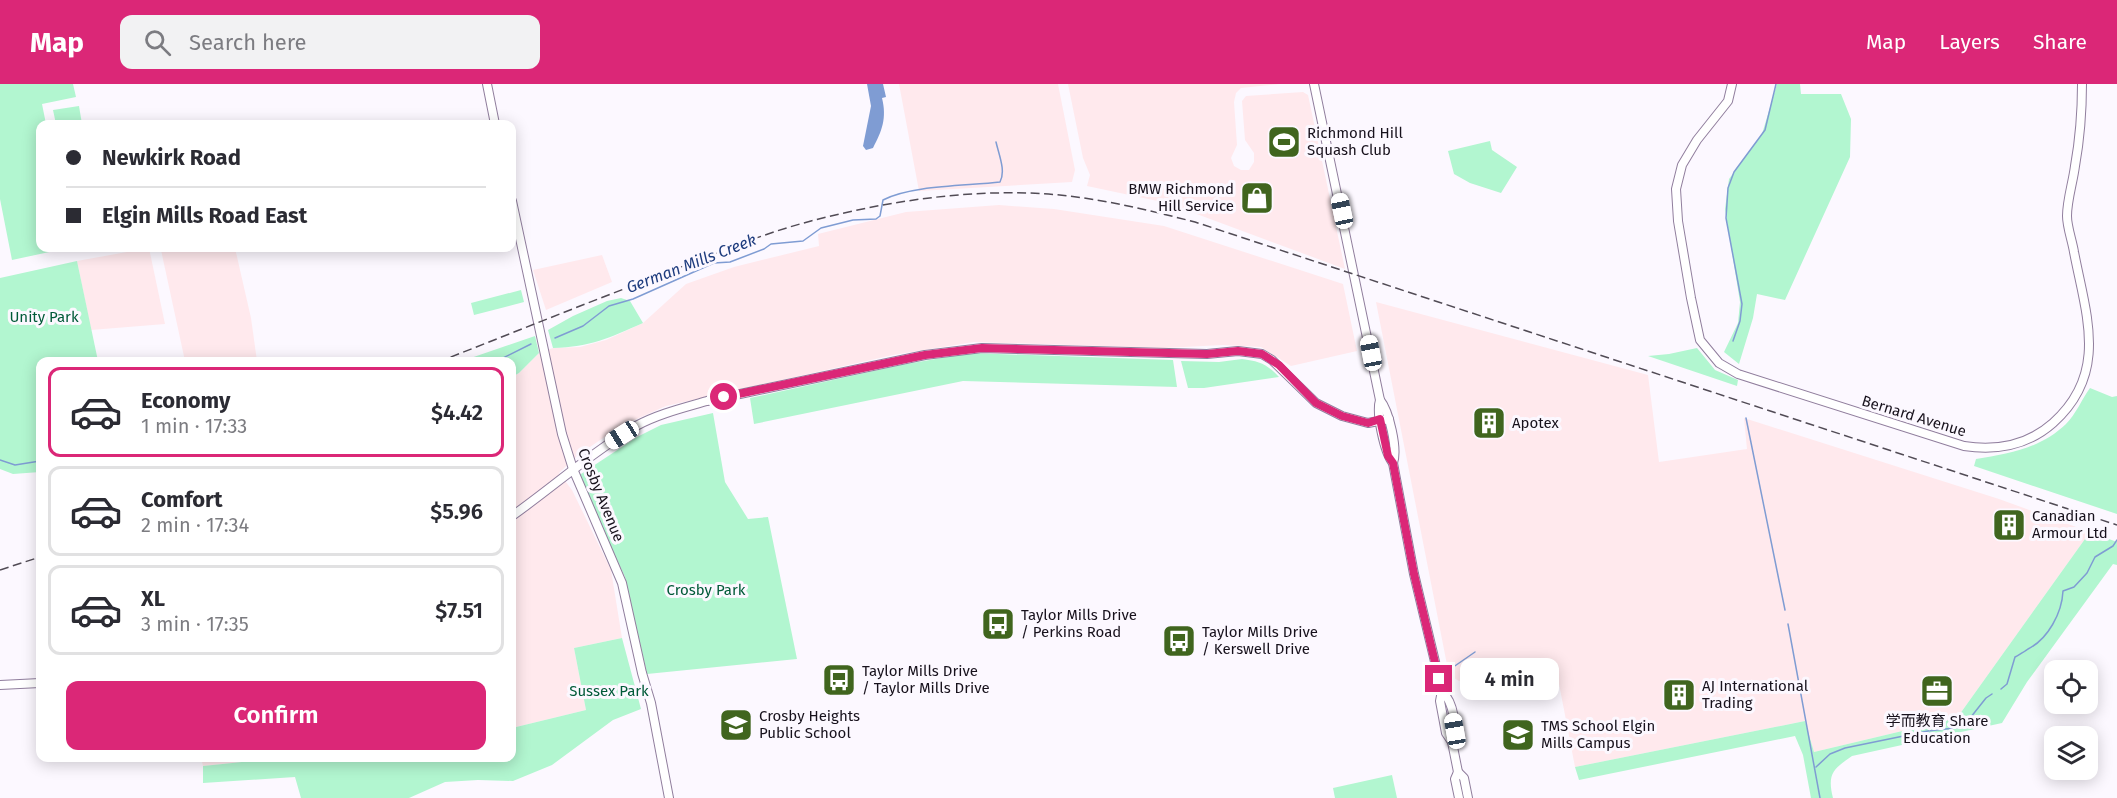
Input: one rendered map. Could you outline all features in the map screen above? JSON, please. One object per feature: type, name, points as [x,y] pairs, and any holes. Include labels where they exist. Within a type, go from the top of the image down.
[{"type":"street","points":[[487,84],[494,120]]},
{"type":"street","points":[[1314,84],[1380,399],[1378,408],[1384,419],[1395,454],[1393,463],[1414,574],[1442,691],[1440,702],[1446,733],[1452,742],[1458,772],[1464,778],[1468,798]]},
{"type":"street","name":"Bernard Avenue","points":[[1732,84],[1728,101],[1697,140],[1683,165],[1676,189],[1678,221],[1700,340],[1719,363],[1738,374],[1964,446],[1979,448],[2007,447],[2041,434],[2070,404],[2084,380],[2090,352],[2087,323],[2067,216],[2082,121],[2082,84]]},
{"type":"street","name":"Crosby Avenue","points":[[516,220],[562,434],[573,470],[622,583],[642,674],[651,703],[669,798]]},
{"type":"street","points":[[516,513],[638,425],[698,403],[925,355],[982,348],[1207,354],[1253,352],[1262,354],[1279,365],[1316,403],[1342,416],[1368,423],[1384,419]]},
{"type":"street","points":[[0,685],[36,683]]},
{"type":"street","points":[[1458,772],[1455,779],[1459,798]]},
{"type":"shaded area","points":[[899,84],[1058,84],[1075,170],[1072,182],[919,191]]},
{"type":"shaded area","points":[[1068,84],[1280,84],[1241,88],[1236,93],[1234,102],[1237,145],[1231,158],[1234,166],[1241,170],[1249,170],[1254,162],[1254,153],[1245,140],[1242,101],[1246,96],[1303,92],[1308,95],[1345,269],[1167,203],[1087,186],[1090,175],[1083,158]]},
{"type":"shaded area","points":[[999,205],[1054,209],[1164,226],[1343,284],[1357,351],[1291,366],[1261,347],[1223,345],[1164,348],[974,342],[893,355],[666,406],[621,426],[578,455],[559,473],[572,490],[611,570],[622,638],[574,648],[586,710],[516,727],[516,375],[539,353],[553,348],[580,347],[606,340],[643,323],[686,284],[734,267],[819,246],[818,234],[906,212]]},
{"type":"shaded area","points":[[127,252],[150,252],[165,324],[91,330],[77,261]]},
{"type":"shaded area","points":[[161,252],[236,252],[251,318],[256,357],[184,357]]},
{"type":"shaded area","points":[[602,255],[612,282],[546,310],[533,270]]},
{"type":"shaded area","points":[[1376,302],[1648,375],[1659,462],[1747,449],[1744,418],[1999,499],[2090,532],[1957,718],[1814,752],[1805,721],[1575,767],[1555,663],[1459,681],[1449,675]]},
{"type":"shaded area","points":[[202,762],[242,762],[203,766]]},
{"type":"green space","points":[[0,84],[73,84],[76,97],[42,104],[45,120],[36,120],[36,252],[49,252],[12,260],[0,199]]},
{"type":"green space","points":[[1777,84],[1800,84],[1801,94],[1841,94],[1851,119],[1850,157],[1785,300],[1757,294],[1753,318],[1739,364],[1724,352],[1738,323],[1740,302],[1725,209],[1729,179],[1762,134]]},
{"type":"green space","points":[[79,106],[81,120],[55,120],[53,110]]},
{"type":"green space","points":[[1490,141],[1492,150],[1517,167],[1501,193],[1470,183],[1454,174],[1448,151]]},
{"type":"green space","name":"Unity Park","points":[[77,261],[97,357],[36,357],[36,472],[13,474],[0,469],[0,278]]},
{"type":"green space","points":[[521,290],[524,302],[474,315],[471,303]]},
{"type":"green space","points":[[621,298],[630,301],[643,323],[600,341],[553,348],[548,330],[607,301]]},
{"type":"green space","points":[[535,336],[539,353],[516,375],[516,357],[474,357]]},
{"type":"green space","points":[[1697,348],[1715,370],[1738,380],[1737,386],[1648,356]]},
{"type":"green space","points":[[970,353],[1173,360],[1177,387],[963,381],[754,424],[750,398],[901,365]]},
{"type":"green space","points":[[1242,359],[1262,364],[1279,377],[1204,388],[1188,388],[1181,361],[1219,362]]},
{"type":"green space","points":[[2090,388],[2112,397],[2117,396],[2117,514],[1974,466],[1976,459],[2024,449],[2046,439],[2070,420]]},
{"type":"green space","name":"Crosby Park","points":[[713,413],[725,482],[748,519],[768,517],[797,659],[647,674],[625,577],[578,476],[637,437],[661,425]]},
{"type":"green space","points":[[2090,532],[2117,542],[2117,565],[2113,564],[2027,682],[2002,723],[1852,756],[1833,773],[1831,790],[1833,798],[1811,798],[1803,755],[1795,736],[1579,780],[1575,767],[1805,721],[1814,752],[1957,718]]},
{"type":"green space","name":"Sussex Park","points":[[622,638],[641,709],[613,720],[552,765],[513,781],[445,782],[409,798],[301,798],[295,777],[203,783],[203,766],[242,762],[516,762],[516,727],[586,710],[574,648]]},
{"type":"green space","points":[[1392,775],[1397,798],[1335,798],[1333,788]]},
{"type":"water","points":[[867,84],[883,84],[886,97],[882,98],[884,118],[881,130],[873,148],[866,150],[863,146],[871,106]]},
{"type":"waterway","points":[[1733,341],[1740,321],[1742,304],[1726,218],[1728,188],[1734,172],[1765,130],[1776,84]]},
{"type":"waterway","name":"German Mills Creek","points":[[555,338],[583,326],[609,306],[633,299],[714,263],[730,262],[771,244],[803,241],[821,228],[853,220],[876,219],[880,216],[883,200],[895,195],[940,187],[1000,182],[1002,168],[996,142]]},
{"type":"waterway","name":"German Mills Creek","points":[[505,357],[531,344]]},
{"type":"waterway","points":[[1746,418],[1785,610]]},
{"type":"waterway","name":"German Mills Creek","points":[[0,460],[15,465],[36,462]]},
{"type":"waterway","points":[[2001,689],[2007,684],[2015,657],[2035,645],[2048,632],[2060,608],[2063,591],[2074,587],[2087,573],[2095,557],[2113,546],[2117,540]]},
{"type":"waterway","points":[[1788,624],[1820,798]]},
{"type":"waterway","points":[[1449,670],[1475,652]]},
{"type":"waterway","points":[[1816,767],[1830,754],[1845,748],[1928,731],[1963,727],[1986,698],[1992,694]]},
{"type":"railway","points":[[451,357],[731,247],[811,221],[890,204],[945,196],[999,193],[1069,196],[1132,207],[1195,222],[2117,525]]},
{"type":"railway","points":[[0,570],[36,558]]},
{"type":"place","name":"Richmond Hill Squash Club","points":[[1284,142]]},
{"type":"place","name":"BMW Richmond Hill Service","points":[[1257,198]]},
{"type":"place","name":"Apotex","points":[[1489,423]]},
{"type":"place","name":"Canadian Armour Ltd","points":[[2009,525]]},
{"type":"place","name":"Taylor Mills Drive / Perkins Road","points":[[998,624]]},
{"type":"place","name":"Taylor Mills Drive / Kerswell Drive","points":[[1179,641]]},
{"type":"place","name":"Taylor Mills Drive / Taylor Mills Drive","points":[[839,680]]},
{"type":"place","name":"学而教育 Share Education","points":[[1937,691]]},
{"type":"place","name":"AJ International Trading","points":[[1679,695]]},
{"type":"place","name":"Crosby Heights Public School","points":[[736,725]]},
{"type":"place","name":"TMS School Elgin Mills Campus","points":[[1518,735]]},
{"type":"route","points":[[724,397],[925,355],[982,348],[1207,354],[1238,351],[1262,354],[1279,365],[1316,403],[1342,416],[1368,423],[1380,419],[1388,456],[1393,463],[1414,574],[1439,679]]}]
